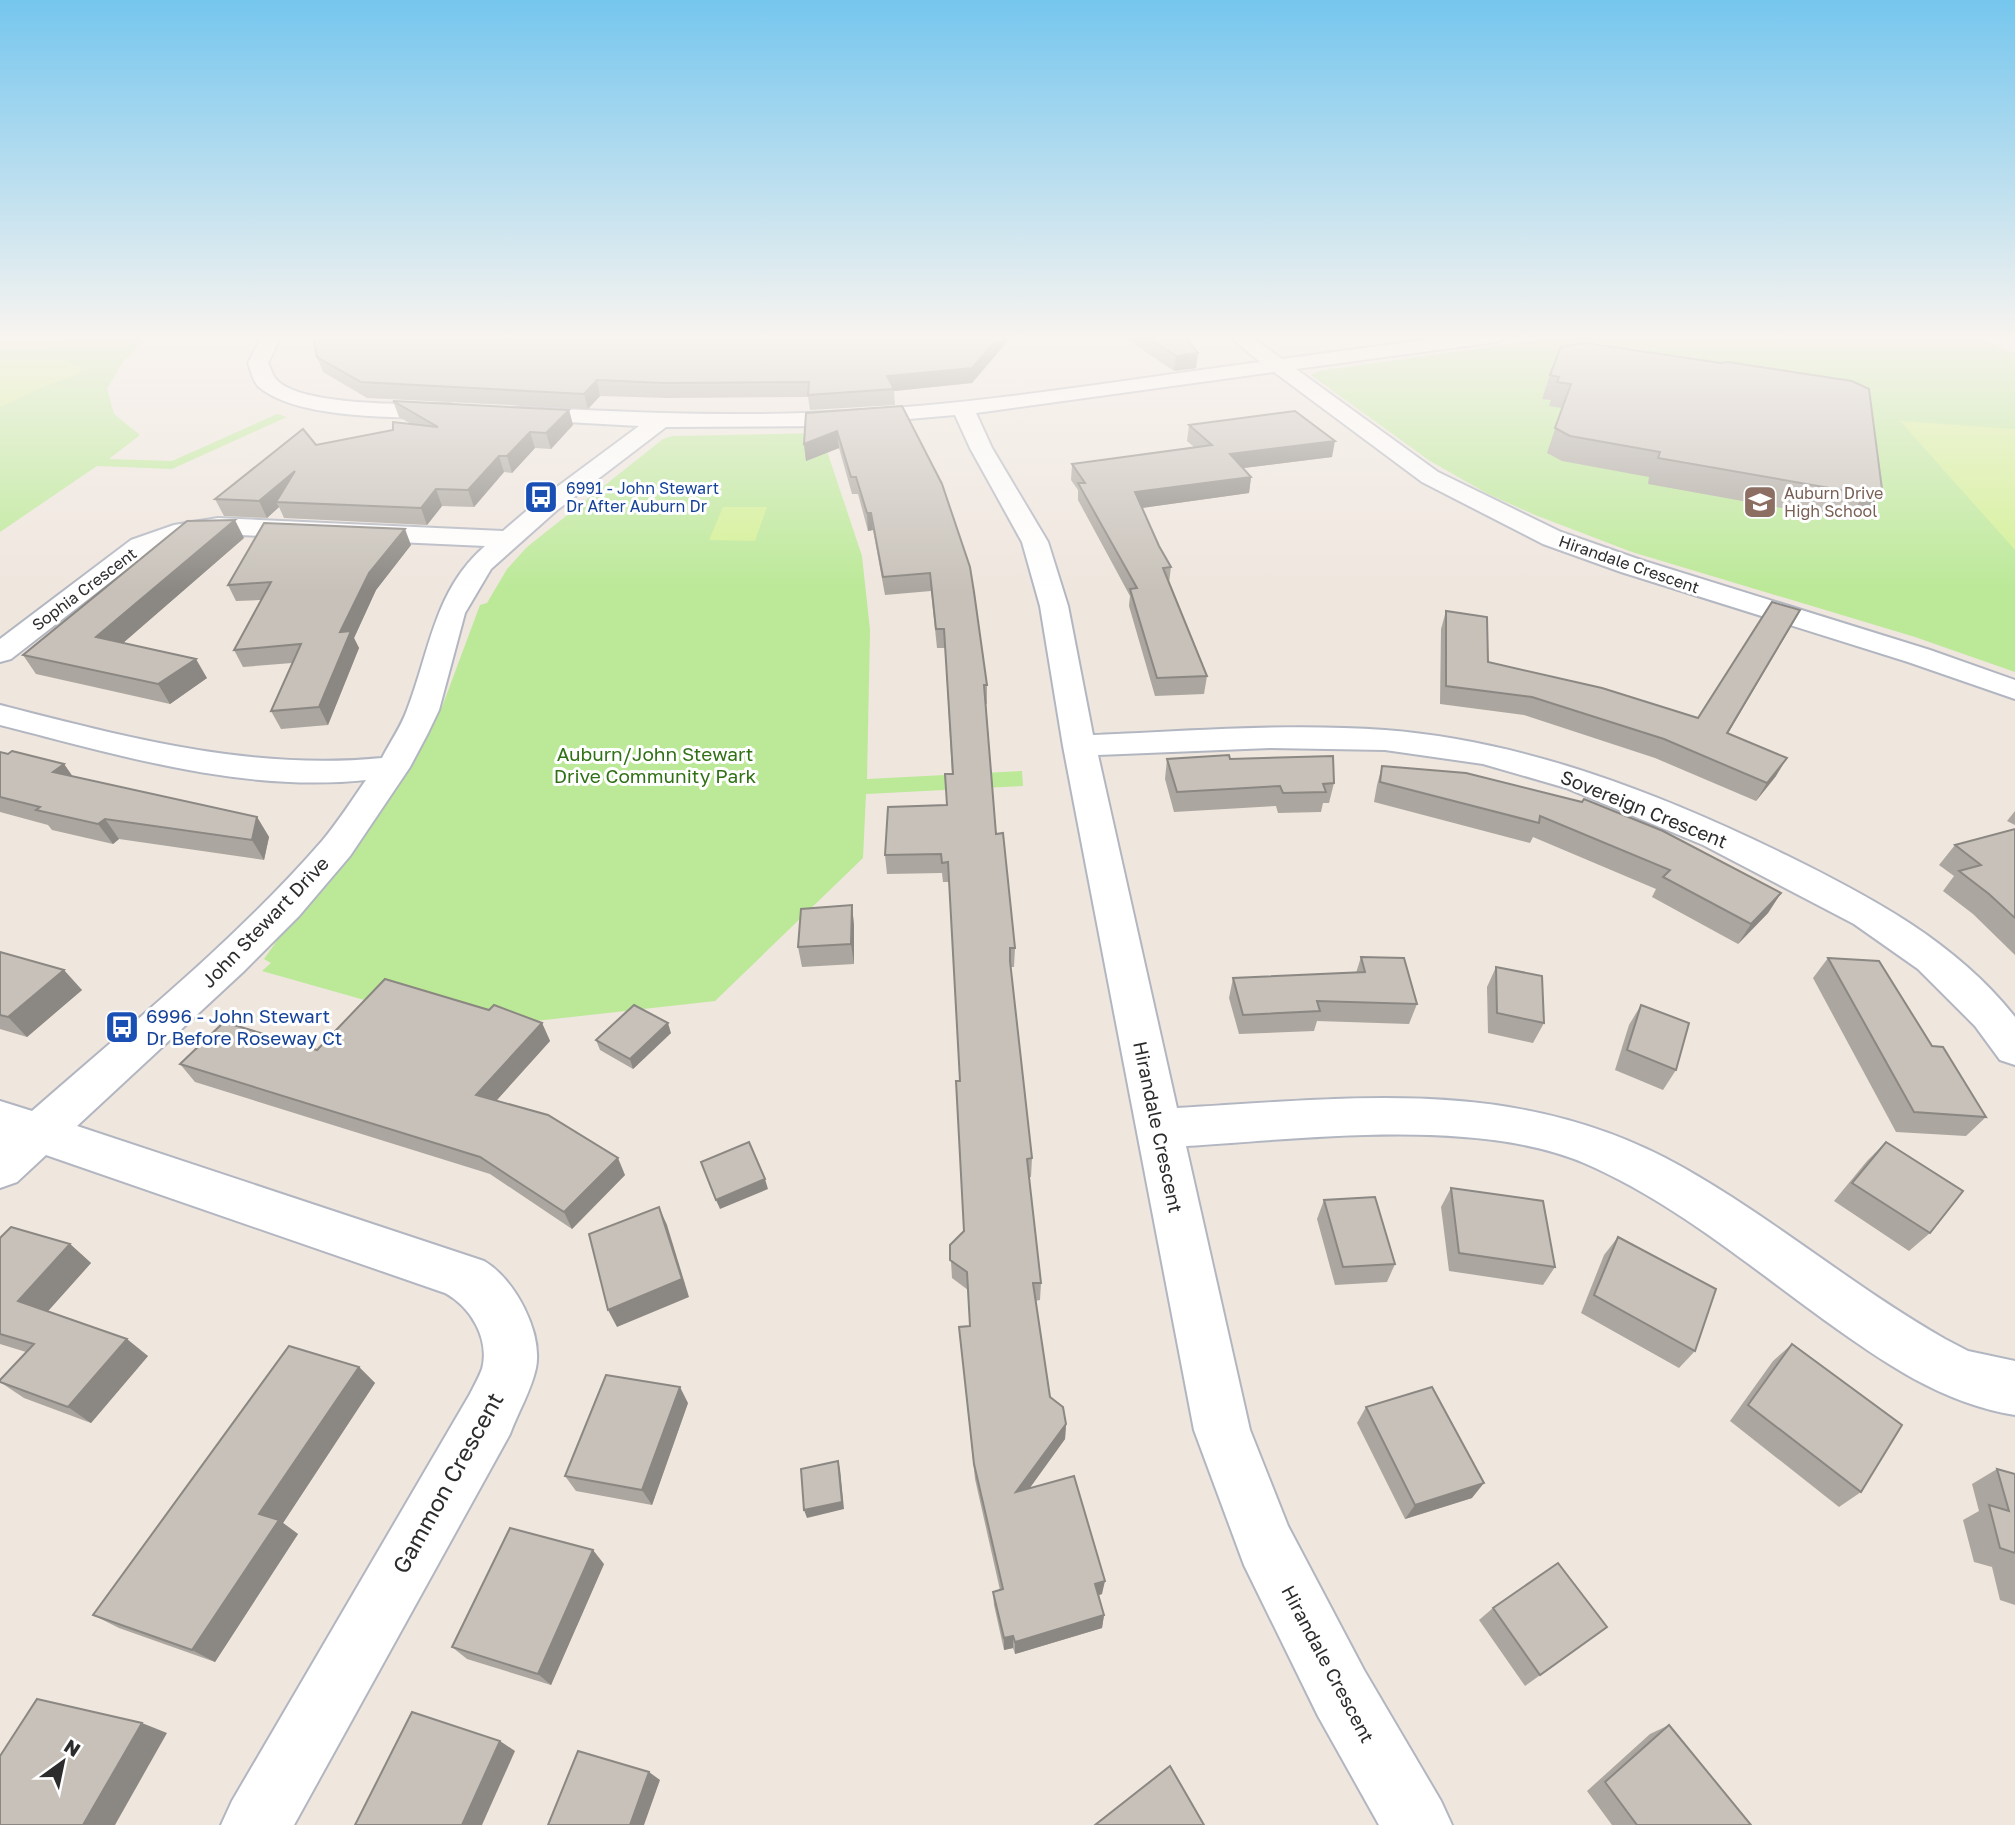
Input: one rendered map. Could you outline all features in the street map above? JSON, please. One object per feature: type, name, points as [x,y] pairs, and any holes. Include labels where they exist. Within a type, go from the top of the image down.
[{"type":"street","name":"John Stewart Drive","points":[[0,1168],[20,1126],[229,962],[337,847],[393,767],[423,710],[451,613],[480,564],[507,539],[659,421]]},
{"type":"street","name":"Hirandale Crescent","points":[[968,421],[1035,542],[1054,606],[1079,746],[1222,1430],[1265,1544],[1340,1693],[1417,1825]]},
{"type":"street","name":"Hirandale Crescent","points":[[1355,421],[1430,477],[1552,538],[1631,566],[1919,656],[2015,690]]},
{"type":"street","name":"Sophia Crescent","points":[[0,653],[132,551],[160,537],[183,530],[218,526],[507,539]]},
{"type":"street","points":[[0,715],[221,767],[358,773],[393,767]]},
{"type":"street","name":"Sovereign Crescent","points":[[1079,746],[1318,738],[1387,740],[1507,760],[1581,780],[1706,831],[1841,898],[1900,933],[1957,979],[2015,1048]]},
{"type":"street","points":[[1159,1128],[1413,1115],[1486,1120],[1541,1130],[1600,1149],[1675,1188],[1930,1361],[1981,1382],[2015,1388]]},
{"type":"street","name":"Gammon Crescent","points":[[20,1126],[435,1265],[474,1283],[496,1310],[504,1327],[511,1357],[490,1414],[256,1825]]},
{"type":"green space","points":[[0,421],[123,421],[140,435],[109,459],[172,461],[261,421],[278,421],[172,469],[97,466],[0,532]]},
{"type":"green space","name":"Auburn Drive High School","points":[[1375,421],[2015,421],[2015,672],[1915,637],[1632,552],[1488,494],[1430,461]]},
{"type":"green space","points":[[1900,421],[2015,429],[2015,550]]},
{"type":"green space","name":"Auburn/John Stewart Drive Community Park","points":[[821,433],[862,556],[870,630],[867,779],[1022,771],[1023,786],[866,794],[863,858],[715,1001],[491,1026],[368,1001],[262,971],[271,963],[264,959],[442,707],[480,605],[487,603],[507,569],[527,547],[663,439],[672,436]]},
{"type":"green space","points":[[723,507],[767,507],[755,541],[709,540]]},
{"type":"building","points":[[428,421],[558,421],[546,433],[530,432],[507,456],[499,456],[468,490],[436,489],[421,508],[276,502],[295,471],[259,501],[215,499],[303,429],[316,445],[393,430],[393,422],[438,427]]},
{"type":"building","points":[[805,421],[910,421],[942,484],[970,567],[987,685],[984,685],[996,834],[1003,833],[1015,948],[1010,948],[1010,961],[1032,1158],[1027,1159],[1041,1283],[1033,1283],[1050,1397],[1063,1407],[1066,1424],[1016,1492],[1074,1476],[1105,1581],[1095,1584],[1104,1615],[1015,1642],[1013,1636],[1004,1638],[993,1592],[1003,1589],[974,1464],[959,1327],[970,1326],[967,1272],[950,1260],[950,1245],[964,1231],[956,1081],[960,1081],[948,862],[942,863],[941,854],[885,855],[888,807],[947,805],[945,774],[953,774],[944,629],[936,629],[930,573],[883,577],[871,513],[867,513],[856,477],[851,477],[837,431],[804,444]]},
{"type":"building","points":[[1218,421],[1309,421],[1335,441],[1230,454],[1251,477],[1135,492],[1171,567],[1163,568],[1207,676],[1157,678],[1130,589],[1137,588],[1078,483],[1085,483],[1072,464],[1212,445],[1189,425]]},
{"type":"building","points":[[1557,421],[1873,421],[1882,489],[1864,494],[1658,458],[1660,452],[1570,436],[1555,428]]},
{"type":"building","points":[[235,520],[96,637],[196,659],[158,684],[23,655],[187,521]]},
{"type":"building","points":[[264,523],[405,529],[369,573],[340,632],[351,631],[319,707],[271,711],[301,644],[234,650],[271,582],[228,585]]},
{"type":"building","points":[[1772,602],[1800,610],[1727,733],[1787,758],[1767,783],[1664,739],[1532,697],[1446,686],[1446,611],[1487,617],[1488,662],[1602,688],[1698,718]]},
{"type":"building","points":[[12,751],[64,764],[53,772],[257,817],[252,840],[105,819],[98,824],[36,810],[40,807],[0,797],[0,752],[8,754]]},
{"type":"building","points":[[1229,755],[1230,759],[1333,756],[1334,783],[1323,784],[1326,792],[1283,793],[1280,786],[1177,792],[1167,759]]},
{"type":"building","points":[[1382,766],[1466,773],[1582,802],[1584,799],[1663,831],[1781,893],[1751,924],[1663,877],[1670,870],[1540,816],[1539,823],[1380,782]]},
{"type":"building","points":[[2015,829],[2015,918],[1959,871],[1981,865],[1955,845]]},
{"type":"building","points":[[852,905],[851,944],[798,947],[801,909]]},
{"type":"building","points":[[0,952],[64,970],[8,1017],[0,1015]]},
{"type":"building","points":[[1361,957],[1404,958],[1417,1004],[1317,1001],[1320,1011],[1243,1015],[1233,978],[1365,972]]},
{"type":"building","points":[[1828,958],[1879,961],[1932,1046],[1943,1047],[1986,1117],[1914,1112]]},
{"type":"building","points":[[1496,967],[1542,976],[1544,1023],[1497,1013]]},
{"type":"building","points":[[385,979],[489,1010],[494,1005],[542,1023],[476,1095],[548,1115],[618,1158],[564,1212],[480,1157],[180,1064],[224,1022],[317,1050]]},
{"type":"building","points":[[634,1005],[668,1023],[630,1059],[596,1040]]},
{"type":"building","points":[[1641,1005],[1689,1023],[1676,1070],[1627,1050]]},
{"type":"building","points":[[749,1142],[765,1179],[716,1200],[701,1162]]},
{"type":"building","points":[[1886,1142],[1963,1191],[1930,1233],[1852,1183]]},
{"type":"building","points":[[1451,1188],[1543,1201],[1555,1267],[1459,1253]]},
{"type":"building","points":[[1375,1197],[1395,1264],[1343,1267],[1324,1200]]},
{"type":"building","points":[[659,1207],[682,1279],[608,1310],[589,1234]]},
{"type":"building","points":[[11,1227],[70,1244],[18,1301],[127,1339],[68,1407],[0,1382],[34,1344],[0,1334],[0,1238]]},
{"type":"building","points":[[1618,1237],[1716,1289],[1695,1351],[1594,1295]]},
{"type":"building","points":[[1792,1344],[1902,1425],[1861,1492],[1748,1405]]},
{"type":"building","points":[[289,1346],[359,1367],[259,1514],[279,1520],[192,1650],[93,1615]]},
{"type":"building","points":[[606,1375],[680,1387],[642,1490],[565,1476]]},
{"type":"building","points":[[1432,1387],[1484,1483],[1415,1505],[1366,1407]]},
{"type":"building","points":[[838,1461],[842,1502],[804,1510],[801,1469]]},
{"type":"building","points":[[1997,1469],[2015,1474],[2015,1553],[2000,1548],[1989,1505],[2009,1511]]},
{"type":"building","points":[[510,1528],[593,1550],[538,1674],[452,1647]]},
{"type":"building","points":[[1558,1563],[1607,1627],[1540,1675],[1493,1608]]},
{"type":"building","points":[[37,1699],[142,1723],[83,1825],[0,1825],[0,1756]]},
{"type":"building","points":[[412,1712],[500,1741],[462,1825],[355,1825]]},
{"type":"building","points":[[1669,1725],[1751,1825],[1637,1825],[1605,1782]]},
{"type":"building","points":[[578,1751],[649,1772],[630,1825],[548,1825]]},
{"type":"building","points":[[1170,1766],[1204,1825],[1095,1825]]},
{"type":"place","name":"6991 - John Stewart Dr After Auburn Dr","points":[[541,497]]},
{"type":"place","name":"Auburn Drive High School","points":[[1760,502]]},
{"type":"place","name":"6996 - John Stewart Dr Before Roseway Ct","points":[[122,1027]]}]
